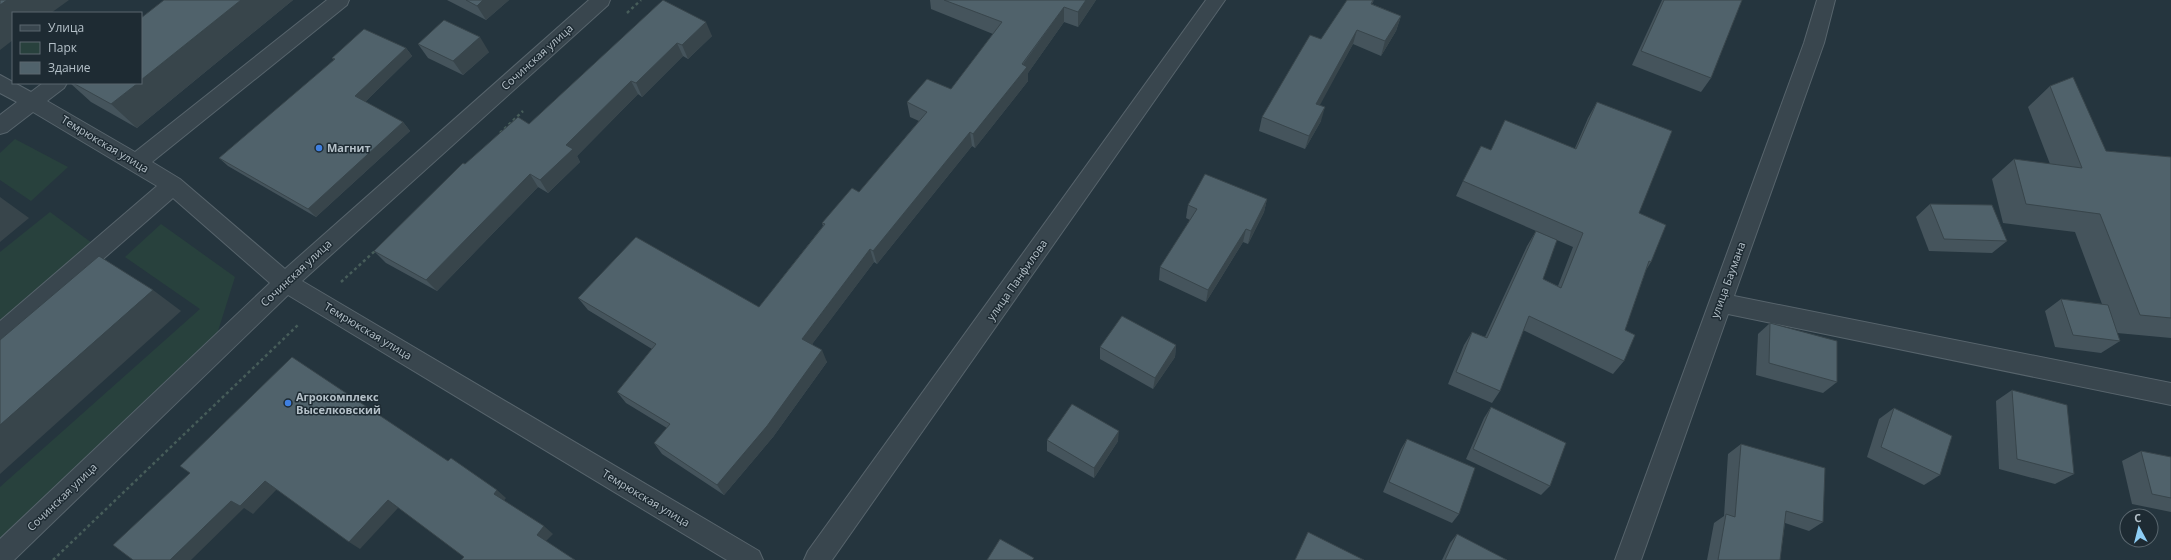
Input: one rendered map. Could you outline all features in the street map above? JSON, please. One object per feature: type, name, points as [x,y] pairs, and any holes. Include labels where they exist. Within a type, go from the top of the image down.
[{"type":"street","points":[[136,163],[340,0]]},
{"type":"street","name":"Сочинская улица","points":[[0,556],[285,282],[601,0]]},
{"type":"street","name":"улица Панфилова","points":[[817,560],[1216,0]]},
{"type":"street","name":"улица Баумана","points":[[1628,560],[1814,43],[1826,0]]},
{"type":"street","name":"Темрюкская улица","points":[[0,83],[34,101],[173,185],[285,282],[750,560]]},
{"type":"street","points":[[0,126],[56,84]]},
{"type":"street","points":[[0,335],[173,185]]},
{"type":"street","points":[[1720,303],[2171,394]]},
{"type":"path","points":[[624,16],[641,0]]},
{"type":"path","points":[[496,136],[525,109]]},
{"type":"path","points":[[53,560],[380,246]]},
{"type":"green space","points":[[15,139],[68,167],[31,201],[0,180],[0,153]]},
{"type":"green space","points":[[50,212],[96,246],[0,327],[0,252]]},
{"type":"green space","points":[[161,224],[235,277],[213,347],[0,544],[0,487],[200,309],[125,257]]},
{"type":"building","points":[[0,0],[7,0],[0,5]]},
{"type":"building","points":[[164,0],[241,0],[142,79],[142,17]]},
{"type":"building","points":[[466,0],[483,0],[477,6]]},
{"type":"building","points":[[663,0],[706,22],[682,45],[677,43],[636,83],[631,81],[566,145],[573,149],[540,180],[530,174],[426,280],[374,251],[463,163],[465,164],[518,117],[529,124]]},
{"type":"building","points":[[944,0],[1086,0],[1078,12],[1064,7],[1022,64],[1027,67],[973,134],[970,132],[873,251],[870,249],[802,339],[822,350],[767,426],[717,485],[654,443],[670,424],[617,392],[656,344],[578,298],[636,237],[759,307],[825,224],[822,223],[852,188],[859,192],[927,112],[907,102],[927,79],[951,89],[1002,22]]},
{"type":"building","points":[[1347,0],[1373,0],[1371,4],[1401,16],[1385,41],[1357,30],[1316,104],[1325,107],[1309,136],[1262,117],[1310,35],[1321,39]]},
{"type":"building","points":[[1664,0],[1742,0],[1711,78],[1641,51]]},
{"type":"building","points":[[444,20],[480,37],[453,61],[418,44]]},
{"type":"building","name":"Магнит","points":[[364,29],[406,48],[355,96],[403,122],[308,209],[219,158],[335,59],[332,58]]},
{"type":"building","points":[[2073,77],[2106,151],[2171,157],[2171,318],[2140,315],[2100,214],[2026,204],[2014,159],[2082,168],[2050,86]]},
{"type":"building","points":[[75,84],[137,84],[111,104]]},
{"type":"building","points":[[1597,102],[1672,131],[1639,213],[1666,225],[1651,262],[1649,261],[1625,330],[1635,335],[1624,361],[1529,316],[1500,391],[1456,372],[1472,332],[1487,338],[1536,231],[1557,240],[1543,279],[1561,288],[1583,233],[1463,181],[1481,146],[1491,150],[1505,120],[1576,149]]},
{"type":"building","points":[[1205,174],[1267,199],[1251,231],[1246,229],[1208,290],[1160,267],[1197,209],[1188,205]]},
{"type":"building","points":[[1930,204],[1992,205],[2007,241],[1944,239]]},
{"type":"building","points":[[99,256],[153,290],[0,425],[0,340]]},
{"type":"building","points":[[2061,299],[2108,305],[2120,341],[2073,335]]},
{"type":"building","points":[[1122,316],[1176,345],[1155,378],[1100,347]]},
{"type":"building","points":[[1770,323],[1837,341],[1837,382],[1769,363]]},
{"type":"building","points":[[292,357],[448,461],[451,458],[497,490],[494,494],[544,526],[537,535],[575,560],[461,560],[464,557],[388,500],[349,542],[265,481],[240,506],[231,501],[170,560],[133,560],[113,545],[190,473],[180,466]]},
{"type":"building","points":[[2012,390],[2067,405],[2074,474],[2017,459]]},
{"type":"building","points":[[1072,404],[1119,431],[1094,468],[1047,440]]},
{"type":"building","points":[[1491,407],[1566,443],[1550,486],[1473,449]]},
{"type":"building","points":[[1894,408],[1952,436],[1940,475],[1881,447]]},
{"type":"building","points":[[1407,439],[1475,468],[1459,514],[1389,482]]},
{"type":"building","points":[[1741,444],[1825,468],[1823,522],[1786,511],[1780,560],[1718,560],[1726,514],[1735,517]]},
{"type":"building","points":[[2141,451],[2171,457],[2171,498],[2152,494]]},
{"type":"building","points":[[1308,532],[1364,560],[1295,560]]},
{"type":"building","points":[[1457,534],[1507,560],[1445,560]]},
{"type":"building","points":[[1000,539],[1034,558],[1032,560],[987,560]]},
{"type":"place","name":"Магнит","points":[[319,148]]},
{"type":"place","name":"Агрокомплекс Выселковский","points":[[288,403]]}]
